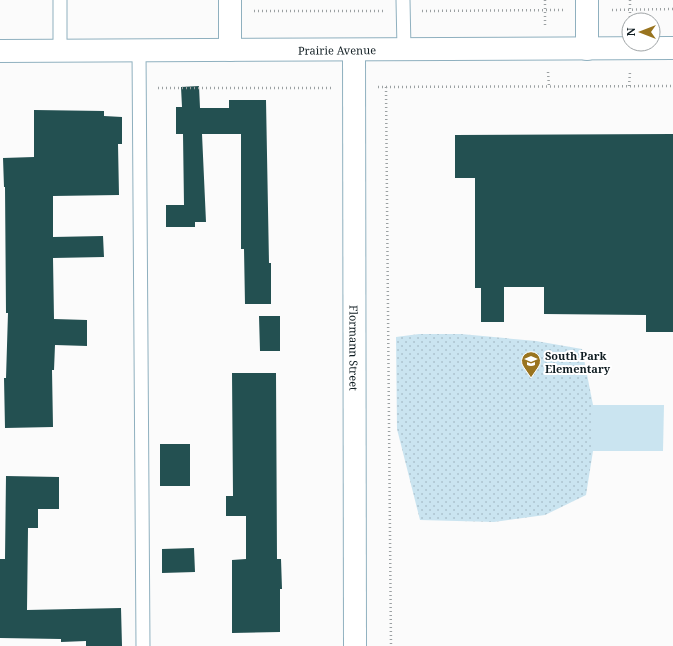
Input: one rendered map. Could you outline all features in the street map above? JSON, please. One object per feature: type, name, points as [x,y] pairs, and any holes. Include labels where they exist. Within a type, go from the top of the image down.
[{"type":"street","points":[[230,5],[230,50]]},
{"type":"street","points":[[587,5],[587,49]]},
{"type":"street","name":"Prairie Avenue","points":[[0,51],[673,48]]},
{"type":"street","name":"Flormann Street","points":[[354,50],[355,646]]},
{"type":"lane","points":[[60,0],[60,51]]},
{"type":"lane","points":[[403,5],[404,50]]},
{"type":"lane","points":[[139,51],[143,646]]},
{"type":"path","points":[[630,0],[630,9]]},
{"type":"path","points":[[230,5],[587,5],[630,9],[673,9]]},
{"type":"path","points":[[139,88],[673,86]]},
{"type":"path","points":[[386,88],[391,646]]},
{"type":"shaded area","points":[[419,334],[461,334],[536,341],[582,349],[593,405],[593,451],[586,495],[545,515],[494,522],[420,520],[397,429],[396,337]]},
{"type":"shaded area","points":[[593,405],[664,405],[663,451],[593,451]]},
{"type":"building","points":[[199,86],[200,108],[229,108],[229,100],[266,100],[271,304],[245,304],[244,249],[241,249],[241,134],[202,134],[206,222],[195,222],[195,227],[166,227],[166,205],[184,205],[183,134],[176,134],[176,107],[182,107],[181,87]]},
{"type":"building","points":[[34,110],[104,111],[104,116],[122,117],[122,144],[118,144],[119,195],[53,196],[53,237],[103,236],[104,257],[53,258],[54,319],[87,320],[87,346],[55,345],[54,370],[52,370],[53,427],[5,428],[4,378],[6,378],[8,313],[6,313],[5,187],[3,158],[34,157]]},
{"type":"building","points":[[673,134],[673,332],[646,332],[646,315],[544,314],[544,287],[504,287],[504,322],[481,322],[481,288],[475,288],[475,178],[455,178],[455,135]]},
{"type":"building","points":[[259,316],[280,316],[280,351],[260,351]]},
{"type":"building","points":[[232,373],[276,373],[277,559],[281,559],[282,589],[280,589],[280,632],[232,633],[232,560],[246,559],[246,516],[226,516],[226,496],[233,496]]},
{"type":"building","points":[[160,444],[190,444],[190,486],[160,486]]},
{"type":"building","points":[[6,476],[59,477],[59,509],[38,509],[38,528],[28,528],[27,610],[121,608],[122,646],[86,646],[86,641],[61,642],[61,639],[0,638],[0,559],[5,559]]},
{"type":"building","points":[[194,548],[195,572],[162,573],[162,549]]},
{"type":"place","name":"South Park Elementary","points":[[531,378]]}]
